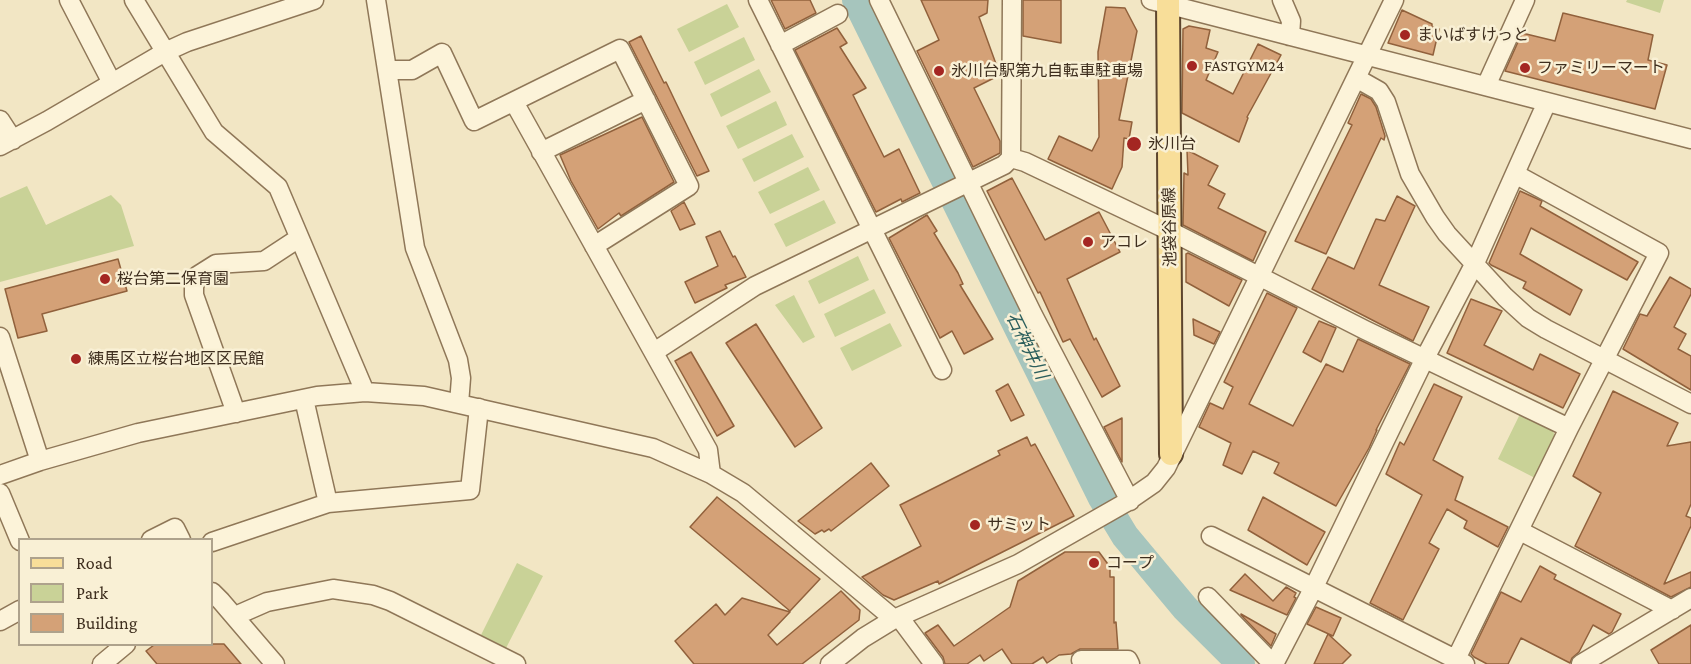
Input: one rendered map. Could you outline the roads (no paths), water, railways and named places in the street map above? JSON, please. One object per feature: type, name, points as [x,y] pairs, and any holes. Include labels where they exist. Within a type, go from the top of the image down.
[{"type":"main road","name":"池袋谷原線","points":[[1162,1],[1170,231],[1171,454]]},
{"type":"street","points":[[69,0],[112,83]]},
{"type":"street","points":[[134,0],[214,132],[278,187],[365,392]]},
{"type":"street","points":[[376,0],[415,248],[458,360],[459,404]]},
{"type":"street","points":[[758,0],[942,370]]},
{"type":"street","points":[[879,0],[967,182],[1128,502]]},
{"type":"street","points":[[654,352],[755,286],[1004,165],[1011,158],[1012,0]]},
{"type":"street","points":[[1282,0],[1292,21],[1290,36]]},
{"type":"street","points":[[830,664],[863,638],[897,618],[1018,564],[1128,502],[1154,483],[1166,468],[1394,0]]},
{"type":"street","points":[[1486,86],[1525,0]]},
{"type":"street","points":[[1162,1],[1691,139]]},
{"type":"street","points":[[0,120],[7,143],[165,52],[187,42],[303,2]]},
{"type":"street","points":[[780,45],[838,14]]},
{"type":"street","points":[[387,70],[412,70],[442,53],[474,121],[620,49],[689,186],[594,246]]},
{"type":"street","points":[[1356,78],[1379,91],[1390,113],[1410,174],[1447,234],[1504,297],[1528,318],[1546,329],[1691,404]]},
{"type":"street","points":[[541,152],[646,100]]},
{"type":"street","points":[[514,102],[708,450],[711,474]]},
{"type":"street","points":[[1208,597],[1273,664],[1313,589],[1425,358],[1475,263],[1547,102]]},
{"type":"street","points":[[1011,158],[1025,162],[1170,231],[1569,428]]},
{"type":"street","points":[[1211,536],[1460,662],[1569,428],[1659,254],[1515,174]]},
{"type":"street","points":[[236,413],[194,295],[197,276],[216,264],[264,261],[299,237]]},
{"type":"street","points":[[0,337],[40,461]]},
{"type":"street","points":[[0,474],[138,433],[304,399],[365,392],[424,396],[653,448],[711,474],[743,493],[897,618],[934,664]]},
{"type":"street","points":[[304,399],[328,503]]},
{"type":"street","points":[[213,542],[328,503],[470,490],[479,408]]},
{"type":"street","points":[[0,493],[19,538]]},
{"type":"street","points":[[155,538],[175,528],[180,538]]},
{"type":"street","points":[[1520,531],[1672,610]]},
{"type":"street","points":[[235,616],[267,602],[333,589],[373,595],[390,601],[516,664]]},
{"type":"street","points":[[213,593],[275,664]]},
{"type":"street","points":[[1581,664],[1691,598]]},
{"type":"street","points":[[0,621],[18,611]]},
{"type":"street","points":[[102,664],[125,646]]},
{"type":"street","points":[[1081,660],[1128,660],[1130,664]]},
{"type":"waterway","name":"石神井川","points":[[856,0],[1102,498],[1125,536],[1185,608],[1241,664]]},
{"type":"place","name":"まいばすけっと","points":[[1405,35]]},
{"type":"place","name":"FASTGYM24","points":[[1192,66]]},
{"type":"place","name":"ファミリーマート","points":[[1525,68]]},
{"type":"place","name":"氷川台駅第九自転車駐車場","points":[[939,71]]},
{"type":"place","name":"氷川台","points":[[1134,144]]},
{"type":"place","name":"アコレ","points":[[1088,242]]},
{"type":"place","name":"桜台第二保育園","points":[[105,279]]},
{"type":"place","name":"練馬区立桜台地区区民館","points":[[76,359]]},
{"type":"place","name":"サミット","points":[[975,525]]},
{"type":"place","name":"コープ","points":[[1094,563]]}]
